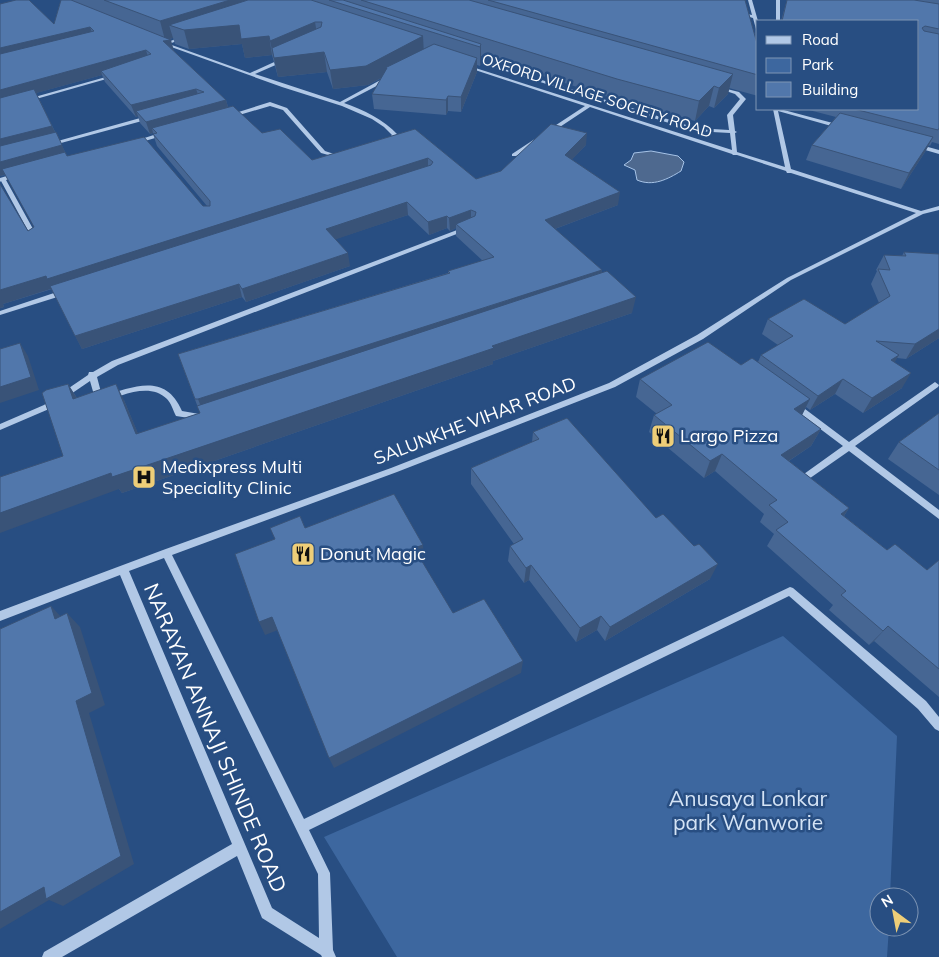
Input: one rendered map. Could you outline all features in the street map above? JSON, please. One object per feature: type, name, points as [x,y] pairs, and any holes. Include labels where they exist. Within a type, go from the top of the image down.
[{"type":"street","points":[[750,0],[756,20]]},
{"type":"street","points":[[778,0],[778,20]]},
{"type":"street","points":[[728,11],[755,17]]},
{"type":"street","points":[[191,35],[162,43],[250,74],[342,102],[389,128],[395,135],[384,147]]},
{"type":"street","points":[[250,74],[294,55]]},
{"type":"street","points":[[463,55],[696,130],[734,134]]},
{"type":"street","name":"OXFORD VILLAGE SOCIETY ROAD","points":[[460,64],[789,172],[921,213]]},
{"type":"street","points":[[19,102],[123,73]]},
{"type":"street","points":[[342,102],[394,75]]},
{"type":"street","points":[[709,85],[737,93],[743,100],[730,115],[734,134],[735,154]]},
{"type":"street","points":[[226,116],[270,104],[285,109],[323,152],[342,158],[352,156]]},
{"type":"street","points":[[514,154],[588,106]]},
{"type":"street","points":[[775,110],[789,172]]},
{"type":"street","points":[[779,110],[846,128]]},
{"type":"street","points":[[38,146],[154,116]]},
{"type":"street","points":[[126,145],[172,132]]},
{"type":"street","points":[[144,139],[150,146]]},
{"type":"street","points":[[911,144],[939,152]]},
{"type":"street","points":[[22,174],[1,180],[36,240]]},
{"type":"street","name":"SALUNKHE VIHAR ROAD","points":[[0,616],[166,552],[394,470],[612,385],[703,339],[789,279],[921,213],[939,208]]},
{"type":"street","points":[[0,427],[28,416],[55,402],[92,374],[144,352],[472,226]]},
{"type":"street","points":[[0,313],[75,289]]},
{"type":"street","points":[[92,374],[99,400],[145,387],[156,388],[170,396],[179,414],[203,417],[211,415]]},
{"type":"street","points":[[800,481],[935,385]]},
{"type":"street","points":[[788,400],[939,515]]},
{"type":"street","name":"NARAYAN ANNAJI SHINDE ROAD","points":[[166,552],[324,873],[327,953]]},
{"type":"street","name":"NARAYAN ANNAJI SHINDE ROAD","points":[[123,569],[238,848],[267,912],[327,953]]},
{"type":"street","points":[[301,827],[790,592],[922,705],[939,726]]},
{"type":"street","points":[[49,957],[238,848]]},
{"type":"green space","name":"Anusaya Lonkar park Wanworie","points":[[783,636],[897,736],[890,887],[869,887],[869,937],[888,937],[887,957],[397,957],[324,837]]},
{"type":"shaded area","points":[[651,151],[678,156],[684,162],[681,171],[666,179],[655,182],[649,183],[637,180],[635,170],[624,165],[631,160],[634,153]]},
{"type":"building","points":[[16,0],[29,0],[54,24],[61,0],[71,0],[171,40],[163,41],[226,100],[146,122],[136,111],[204,92],[196,89],[131,105],[101,71],[151,54],[146,50],[0,90],[0,54],[94,31],[90,27],[0,48],[0,4]]},
{"type":"building","points":[[104,0],[230,0],[160,21]]},
{"type":"building","points":[[248,0],[311,0],[423,36],[366,66],[330,70],[324,52],[274,58],[272,48],[321,27],[322,22],[315,22],[270,41],[269,36],[241,39],[239,25],[184,30],[169,25]]},
{"type":"building","points":[[329,0],[343,0],[481,44],[480,47]]},
{"type":"building","points":[[361,0],[469,0],[733,74],[719,88],[714,86],[699,101],[617,79]]},
{"type":"building","points":[[488,0],[745,0],[756,40],[756,74]]},
{"type":"building","points":[[787,0],[914,0],[939,4],[939,29],[925,26],[922,28],[924,31],[939,34],[938,130],[858,110],[919,110],[919,20],[782,20]]},
{"type":"building","points":[[434,44],[477,58],[461,97],[448,96],[446,100],[372,94],[387,68],[385,68]]},
{"type":"building","points":[[34,89],[52,126],[0,139],[0,98]]},
{"type":"building","points":[[233,106],[262,133],[280,129],[312,160],[415,129],[476,179],[501,171],[551,124],[587,133],[565,155],[620,192],[545,220],[602,270],[198,399],[195,399],[178,354],[450,273],[448,271],[494,257],[456,224],[475,216],[476,212],[471,210],[449,218],[447,216],[428,222],[407,202],[326,229],[348,253],[242,289],[239,284],[75,336],[50,286],[431,165],[433,162],[428,158],[47,279],[46,276],[0,290],[0,184],[28,231],[34,227],[2,169],[65,152],[67,156],[144,137],[203,206],[210,206],[210,201],[153,134],[157,133],[152,128]]},
{"type":"building","points":[[840,113],[933,137],[909,173],[812,145]]},
{"type":"building","points":[[56,132],[62,145],[0,162],[0,146]]},
{"type":"building","points":[[904,252],[939,254],[939,329],[915,344],[876,341],[899,355],[891,360],[911,373],[872,398],[843,379],[818,396],[761,355],[793,336],[768,319],[804,299],[845,324],[890,296],[878,269],[890,270],[884,255],[906,256]]},
{"type":"building","points":[[607,271],[636,297],[492,346],[494,348],[112,477],[111,473],[0,513],[0,477],[63,456],[42,393],[46,390],[68,384],[73,399],[116,384],[136,434],[200,413],[197,406]]},
{"type":"building","points":[[708,342],[741,365],[752,358],[810,399],[794,409],[821,429],[781,455],[849,508],[841,514],[887,550],[895,544],[927,570],[939,560],[939,669],[888,626],[883,631],[841,595],[846,591],[776,530],[788,522],[769,505],[777,500],[722,454],[710,461],[654,415],[672,405],[640,379]]},
{"type":"building","points":[[20,343],[31,377],[0,387],[0,349]]},
{"type":"building","points":[[939,413],[939,470],[899,442]]},
{"type":"building","points":[[567,418],[656,518],[663,514],[694,546],[699,544],[718,564],[610,627],[601,616],[580,628],[531,565],[526,568],[510,546],[523,539],[471,468],[539,439],[533,432]]},
{"type":"building","points":[[394,494],[423,545],[414,548],[453,613],[484,599],[523,661],[329,758],[272,617],[259,622],[235,554],[275,539],[270,528],[300,516],[305,528]]},
{"type":"building","points":[[51,606],[55,619],[67,613],[92,693],[76,701],[121,856],[46,899],[44,887],[0,912],[0,629]]},
{"type":"place","name":"Largo Pizza","points":[[663,436]]},
{"type":"place","name":"Medixpress Multi Speciality Clinic","points":[[144,477]]},
{"type":"place","name":"Donut Magic","points":[[303,554]]}]
